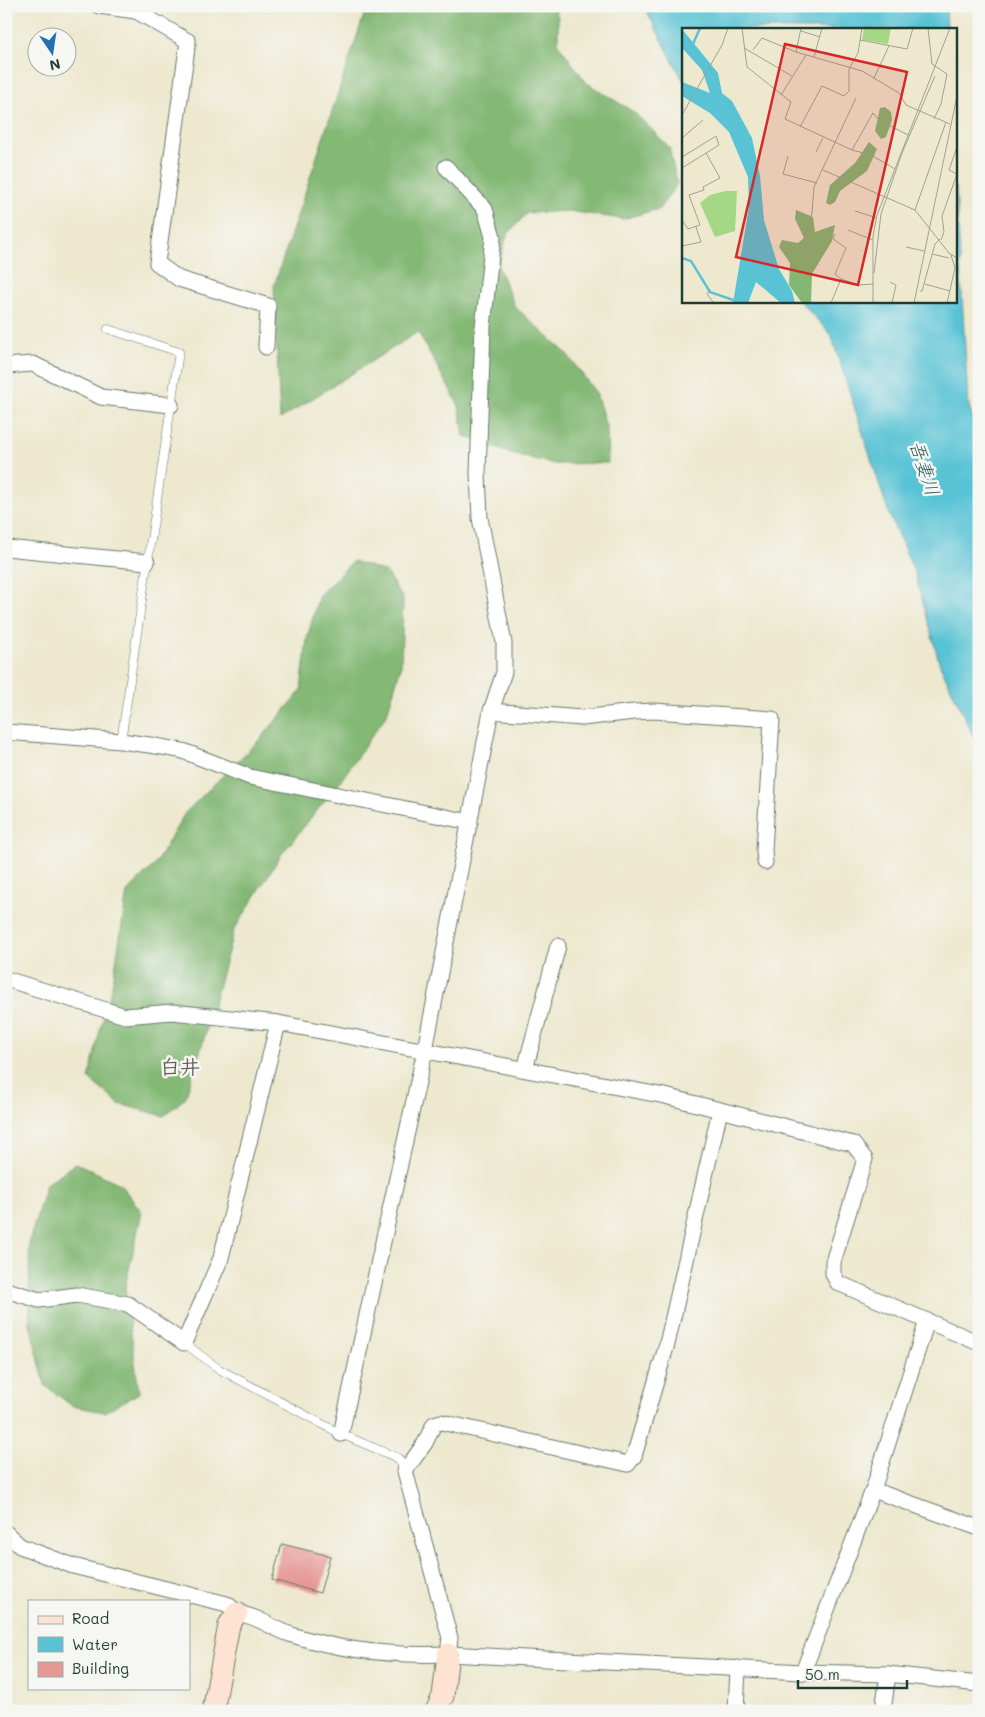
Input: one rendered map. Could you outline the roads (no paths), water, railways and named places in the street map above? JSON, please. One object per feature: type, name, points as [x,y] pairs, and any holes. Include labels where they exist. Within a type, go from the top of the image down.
[{"type":"street","points":[[99,6],[137,9],[188,41],[157,263],[179,279],[268,306],[266,347]]},
{"type":"street","points":[[341,1434],[425,1050],[491,711],[504,672],[504,643],[480,518],[478,472],[483,327],[493,237],[485,209],[446,167]]},
{"type":"street","points":[[6,366],[32,364],[101,397],[171,405]]},
{"type":"street","points":[[6,548],[147,562]]},
{"type":"street","points":[[491,711],[582,718],[654,711],[772,719],[764,850],[765,862]]},
{"type":"street","points":[[6,732],[121,741],[183,751],[250,777],[470,822]]},
{"type":"street","points":[[525,1069],[558,946]]},
{"type":"street","points":[[6,979],[125,1016],[172,1012],[278,1023],[665,1096],[853,1144],[865,1159],[833,1262],[833,1274],[838,1283],[979,1343]]},
{"type":"street","points":[[6,1290],[39,1300],[77,1295],[128,1304],[184,1343],[221,1258],[278,1023]]},
{"type":"street","points":[[436,1711],[444,1696],[450,1638],[405,1470],[425,1444],[434,1424],[441,1422],[628,1464],[634,1456],[667,1344],[720,1110]]},
{"type":"street","points":[[803,1672],[873,1490],[928,1322]]},
{"type":"street","points":[[873,1490],[979,1528]]},
{"type":"street","points":[[6,1533],[20,1546],[73,1566],[227,1604],[237,1613],[252,1617],[291,1635],[341,1647],[416,1655],[448,1654],[803,1672],[888,1674],[979,1684]]},
{"type":"street","points":[[213,1711],[229,1625],[237,1613]]},
{"type":"street","points":[[736,1711],[738,1668]]},
{"type":"street","points":[[883,1711],[888,1674]]},
{"type":"lane","points":[[108,329],[179,352],[121,741]]},
{"type":"lane","points":[[184,1343],[219,1369],[341,1434],[398,1458],[405,1470]]},
{"type":"water","points":[[644,6],[946,6],[947,28],[682,28],[682,78]]},
{"type":"water","name":"吾妻川","points":[[958,223],[968,402],[979,442],[979,748],[940,665],[914,571],[889,514],[831,335],[801,302],[958,302]]},
{"type":"district","name":"白井","points":[[180,1067]]}]
